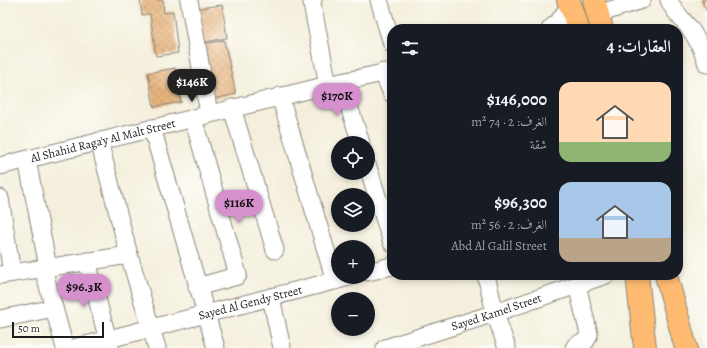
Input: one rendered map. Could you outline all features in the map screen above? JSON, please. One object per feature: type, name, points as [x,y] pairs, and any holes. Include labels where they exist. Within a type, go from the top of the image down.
[{"type":"highway","points":[[569,2],[576,24]]},
{"type":"highway","points":[[638,280],[645,348]]},
{"type":"highway","points":[[667,280],[686,348]]},
{"type":"street","points":[[189,0],[201,116],[238,275],[198,287]]},
{"type":"street","points":[[313,0],[312,9],[335,83],[358,136]]},
{"type":"street","points":[[379,0],[387,27]]},
{"type":"street","points":[[598,14],[642,0]]},
{"type":"street","points":[[669,0],[674,10],[695,35],[707,64]]},
{"type":"street","points":[[556,24],[559,21],[569,2]]},
{"type":"street","name":"Al Shahid Raga'y Al Malt Street","points":[[0,166],[280,96],[387,72]]},
{"type":"street","points":[[280,96],[331,247]]},
{"type":"street","points":[[232,108],[275,250]]},
{"type":"street","points":[[152,128],[216,348]]},
{"type":"street","points":[[99,141],[128,255],[157,348]]},
{"type":"street","points":[[27,160],[54,308],[65,348]]},
{"type":"street","points":[[372,180],[387,227]]},
{"type":"street","points":[[0,198],[6,274],[128,255]]},
{"type":"street","points":[[87,261],[109,344]]},
{"type":"street","points":[[375,270],[387,267]]},
{"type":"street","points":[[487,280],[507,348]]},
{"type":"street","name":"Sayed Kamel Street","points":[[385,348],[496,313],[593,280]]},
{"type":"street","name":"Sayed Al Gendy Street","points":[[74,348],[109,344],[206,313],[331,282]]},
{"type":"street","points":[[574,348],[576,345],[586,341],[589,334],[577,286]]},
{"type":"street","points":[[271,297],[282,348]]},
{"type":"street","points":[[0,319],[54,308]]},
{"type":"building","points":[[140,0],[163,0],[164,13],[173,11],[178,53],[156,56],[150,14],[142,15]]},
{"type":"building","points":[[702,0],[707,0],[707,12]]},
{"type":"building","points":[[222,5],[227,38],[204,42],[199,8]]},
{"type":"building","points":[[224,40],[236,94],[214,99],[203,44]]},
{"type":"building","points":[[175,68],[181,102],[154,107],[148,73]]}]
